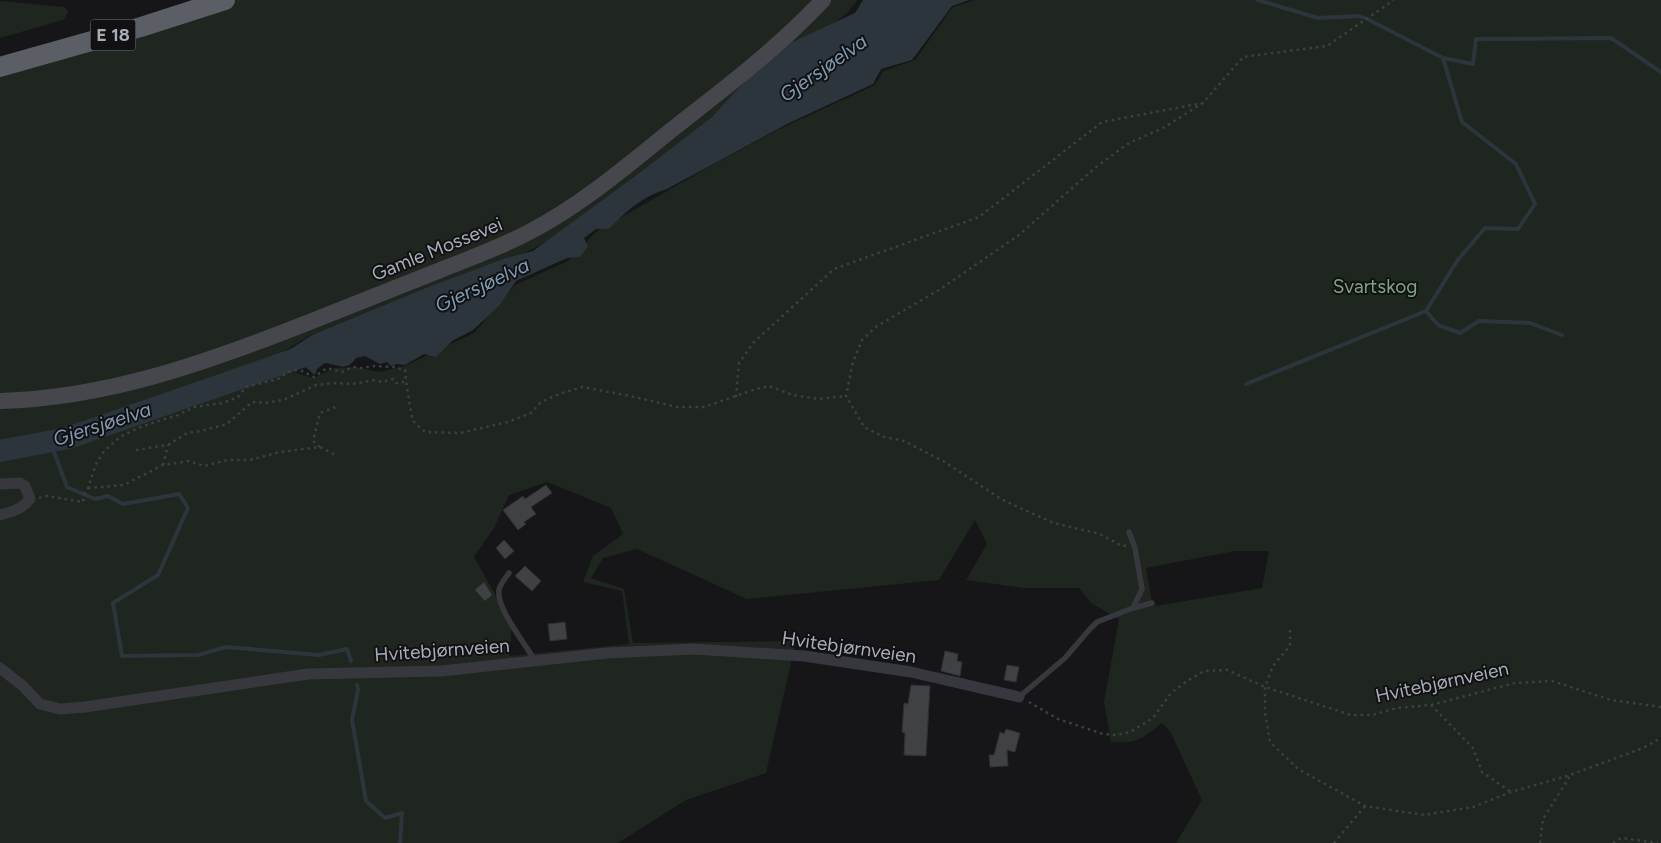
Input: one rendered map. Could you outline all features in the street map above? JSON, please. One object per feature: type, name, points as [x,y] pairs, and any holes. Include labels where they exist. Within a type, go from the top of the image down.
[{"type":"highway","name":"E 18","points":[[0,57],[192,0]]},
{"type":"highway","name":"E 18","points":[[0,68],[141,27],[225,0]]},
{"type":"main road","name":"Gamle Mossevei","points":[[0,401],[50,398],[118,387],[185,368],[228,354],[521,236],[549,221],[586,196],[646,151],[749,69],[823,0]]},
{"type":"street","points":[[0,484],[20,483],[28,490],[30,499],[25,505],[16,510],[0,515]]},
{"type":"street","name":"Hvitebjørnveien","points":[[0,668],[23,686],[40,704],[60,708],[85,707],[308,674],[442,672],[607,653],[694,649],[804,656],[911,672],[1019,697]]},
{"type":"lane","points":[[1130,532],[1135,548],[1142,589],[1133,608]]},
{"type":"lane","points":[[509,573],[499,588],[500,603],[506,617],[534,661]]},
{"type":"lane","points":[[1019,697],[1065,658],[1097,622],[1152,602]]},
{"type":"path","points":[[1135,548],[1120,545],[1100,534],[1054,523],[1001,499],[942,461],[904,442],[884,437],[864,426],[846,396],[853,362],[862,340],[878,326],[939,290],[1019,235],[1096,167],[1129,143],[1163,128],[1203,103],[1243,57],[1327,46],[1394,0]]},
{"type":"path","points":[[736,397],[739,363],[753,344],[834,269],[980,217],[1102,122],[1203,103]]},
{"type":"path","points":[[30,499],[47,496],[83,502],[84,494],[96,464],[104,451],[120,438],[138,428],[176,416],[194,407],[223,403],[238,397],[246,387],[278,379],[292,370],[302,371],[314,376],[327,368],[342,372],[353,366],[362,368],[374,366],[394,367],[405,370],[404,382],[408,391],[413,419],[425,432],[460,433],[508,422],[530,413],[541,402],[562,393],[583,388],[677,407],[704,407],[769,386],[793,395],[818,399],[846,396]]},
{"type":"path","points":[[136,450],[168,445],[187,433],[227,424],[252,402],[264,403],[283,400],[316,385],[333,383],[353,384],[375,380],[382,382],[393,379],[396,383],[404,382]]},
{"type":"path","points":[[336,408],[320,413],[313,442],[338,456]]},
{"type":"path","points":[[163,465],[168,445]]},
{"type":"path","points":[[88,488],[124,485],[163,465],[189,461],[204,466],[228,460],[250,460],[280,452],[320,447]]},
{"type":"path","points":[[1290,630],[1290,646],[1273,666],[1265,687],[1265,712],[1270,742],[1298,769],[1365,806],[1424,814],[1472,807],[1511,792],[1570,775],[1643,748],[1661,738]]},
{"type":"path","name":"Hvitebjørnveien","points":[[1019,697],[1058,719],[1103,734],[1116,735],[1130,732],[1153,718],[1171,693],[1204,671],[1227,670],[1265,687],[1351,715],[1372,715],[1397,708],[1431,706],[1515,683],[1552,680],[1611,700],[1661,707]]},
{"type":"path","points":[[1431,706],[1473,748],[1482,772],[1511,792]]},
{"type":"path","points":[[1540,843],[1543,818],[1570,775]]},
{"type":"path","points":[[1334,843],[1365,806]]},
{"type":"path","points":[[1613,843],[1621,838],[1658,843]]},
{"type":"green space","name":"Svartskog","points":[[232,0],[858,0],[847,13],[676,154],[567,230],[529,251],[311,335],[279,354],[289,371],[314,378],[334,368],[356,367],[379,372],[405,366],[474,333],[515,285],[568,261],[596,232],[714,164],[775,131],[875,85],[883,71],[915,60],[953,7],[975,0],[1661,0],[1661,843],[1176,843],[1202,800],[1171,733],[1162,723],[1139,739],[1127,742],[1111,742],[1104,702],[1119,619],[1091,603],[1079,588],[1024,588],[966,580],[987,544],[975,520],[939,580],[747,599],[637,549],[603,558],[591,578],[624,589],[633,643],[796,641],[766,773],[686,800],[618,843],[0,843],[0,74]],"holes":[[[547,482],[611,508],[623,534],[593,556],[583,582],[622,591],[629,644],[509,656],[512,624],[474,557],[494,528],[509,495]],[[1235,551],[1269,551],[1262,588],[1155,606],[1152,603],[1146,568]]]},
{"type":"green space","points":[[0,1],[65,7],[68,13],[63,20],[0,38]]},
{"type":"water","points":[[863,0],[969,0],[952,6],[912,60],[881,69],[873,84],[787,124],[643,200],[628,210],[609,229],[596,229],[584,238],[588,246],[580,257],[567,258],[516,281],[499,306],[473,330],[452,341],[436,357],[424,354],[405,365],[397,364],[391,366],[387,362],[380,364],[365,356],[356,358],[346,366],[325,363],[317,369],[315,375],[304,366],[284,363],[283,354],[312,335],[426,288],[506,258],[533,251],[712,117],[773,51],[855,13]]},
{"type":"building","points":[[546,485],[552,493],[531,507],[536,514],[524,522],[526,524],[518,530],[503,510],[523,496],[525,499]]},
{"type":"building","points":[[504,540],[514,551],[505,559],[496,548]]},
{"type":"building","points":[[525,566],[541,581],[532,591],[515,576]]},
{"type":"building","points":[[484,582],[492,595],[485,601],[475,590]]},
{"type":"building","points":[[565,622],[567,639],[550,641],[548,624]]},
{"type":"building","points":[[945,651],[958,654],[957,661],[962,662],[960,676],[941,671]]},
{"type":"building","points":[[1007,665],[1019,667],[1016,682],[1004,680]]},
{"type":"building","points":[[911,685],[930,686],[926,756],[904,755],[905,733],[902,732],[904,703],[908,704]]},
{"type":"building","points":[[1006,729],[1020,733],[1015,752],[1007,750],[1008,766],[990,767],[989,755],[994,755],[1000,732],[1004,734]]},
{"type":"waterway","points":[[1258,0],[1318,18],[1359,16],[1443,58],[1473,64],[1476,39],[1611,38],[1661,72]]},
{"type":"waterway","points":[[1246,384],[1426,311],[1457,261],[1485,228],[1518,229],[1535,204],[1516,164],[1462,122],[1443,58]]},
{"type":"waterway","points":[[1426,311],[1438,325],[1460,333],[1479,321],[1530,323],[1562,335]]},
{"type":"waterway","name":"Gjersjøelva","points":[[0,451],[68,438],[313,353]]},
{"type":"waterway","points":[[50,441],[67,487],[95,499],[108,496],[123,504],[179,494],[188,508],[158,575],[113,603],[122,656],[198,655],[226,647],[319,655],[347,649],[351,661]]},
{"type":"waterway","points":[[357,685],[358,690],[352,720],[366,801],[385,818],[402,813],[400,843]]}]
